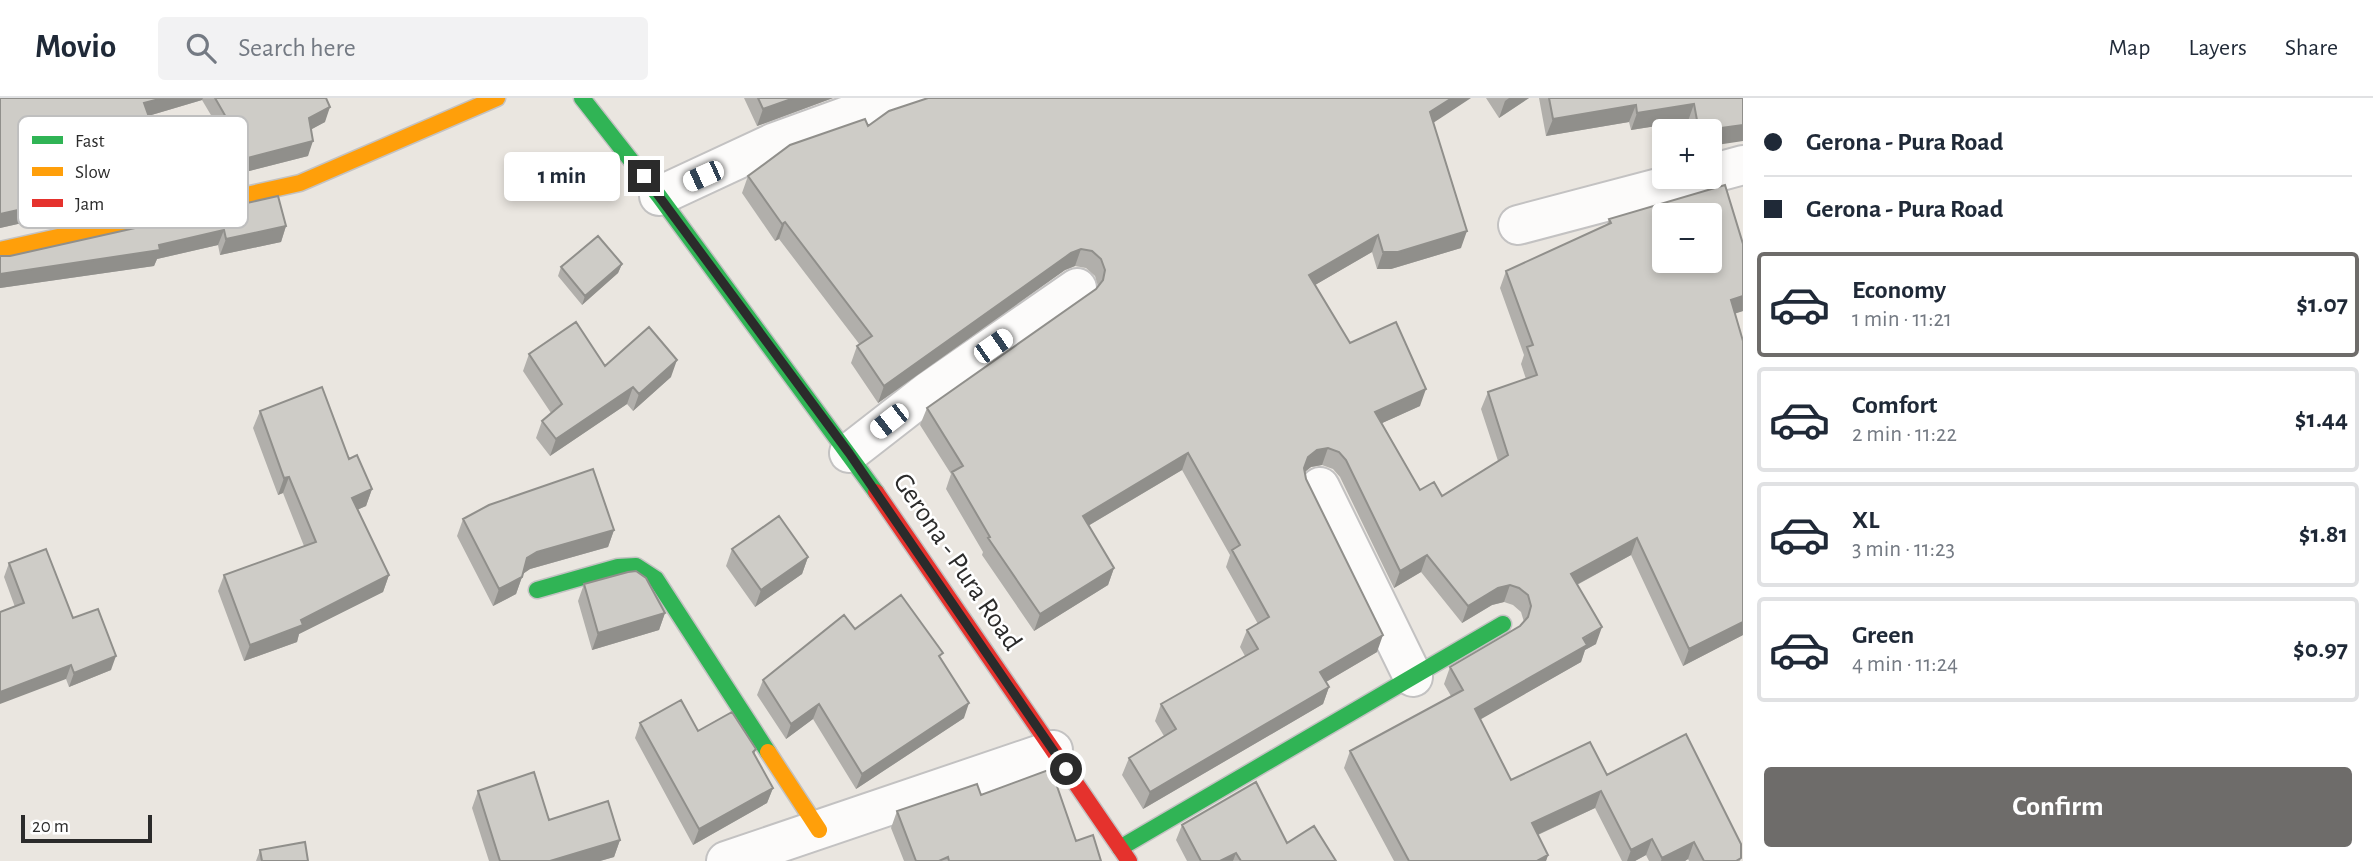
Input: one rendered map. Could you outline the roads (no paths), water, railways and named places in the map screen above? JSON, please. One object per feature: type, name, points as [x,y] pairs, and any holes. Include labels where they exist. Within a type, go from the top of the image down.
[{"type":"street","points":[[248,195],[300,183],[496,98]]},
{"type":"street","name":"Gerona - Pura Road","points":[[582,98],[659,196],[849,453],[1125,854]]},
{"type":"street","points":[[659,196],[775,142],[844,117],[910,98]]},
{"type":"street","points":[[1722,171],[1743,165]]},
{"type":"street","points":[[1518,225],[1654,189]]},
{"type":"street","points":[[0,250],[99,228]]},
{"type":"street","points":[[849,453],[930,390],[1077,288]]},
{"type":"street","points":[[1320,487],[1413,677]]},
{"type":"street","points":[[537,590],[618,567],[636,566],[656,579],[819,830]]},
{"type":"street","points":[[1125,854],[1503,624]]},
{"type":"street","points":[[748,858],[819,830],[1053,750]]}]
